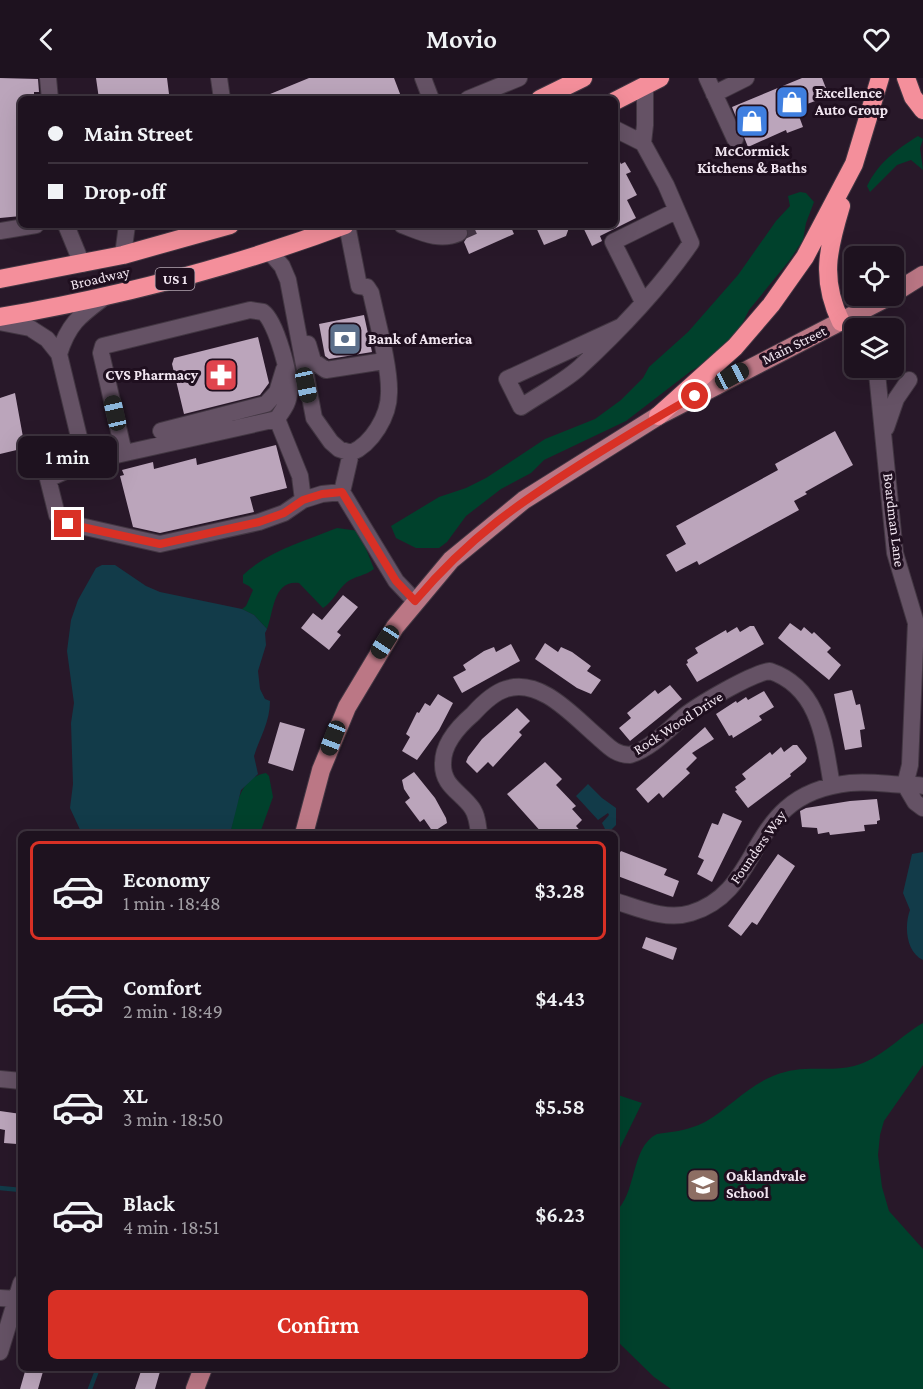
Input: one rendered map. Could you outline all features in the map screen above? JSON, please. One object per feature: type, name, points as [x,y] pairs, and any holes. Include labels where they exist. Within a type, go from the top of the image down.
[{"type":"highway","points":[[546,96],[581,78]]},
{"type":"highway","points":[[841,322],[831,297],[827,268],[834,232],[880,78]]},
{"type":"highway","points":[[906,78],[914,97],[923,110]]},
{"type":"highway","points":[[618,99],[652,82]]},
{"type":"highway","points":[[658,416],[735,347],[771,305],[805,257],[854,164]]},
{"type":"highway","name":"Broadway","points":[[0,279],[123,255],[215,228]]},
{"type":"highway","name":"Broadway","points":[[0,316],[106,296],[176,279],[337,228]]},
{"type":"main road","name":"Main Street","points":[[904,287],[923,275]]},
{"type":"main road","name":"Main Street","points":[[305,831],[321,770],[347,707],[376,657],[415,601],[451,560],[498,519],[524,500],[658,416],[870,306]]},
{"type":"main road","points":[[195,1389],[202,1371]]},
{"type":"street","points":[[48,78],[50,96]]},
{"type":"street","points":[[219,78],[222,96]]},
{"type":"street","points":[[423,78],[431,96]]},
{"type":"street","points":[[475,96],[519,78]]},
{"type":"street","points":[[706,78],[735,139]]},
{"type":"street","points":[[714,94],[746,78]]},
{"type":"street","points":[[643,143],[652,82]]},
{"type":"street","points":[[618,130],[643,143],[666,185],[691,243],[665,280],[620,327],[578,369],[521,407],[507,379],[620,327]]},
{"type":"street","points":[[643,302],[613,242],[676,211]]},
{"type":"street","points":[[0,231],[18,228]]},
{"type":"street","points":[[67,228],[82,264]]},
{"type":"street","points":[[123,255],[126,228]]},
{"type":"street","points":[[269,251],[282,266],[288,280],[314,418],[331,442],[339,449],[351,453],[359,449],[376,430],[389,401],[389,388],[371,293],[367,287],[359,286],[347,228]]},
{"type":"street","points":[[411,228],[446,238],[459,233]]},
{"type":"street","points":[[59,354],[65,334],[76,319],[106,296]]},
{"type":"street","points":[[300,299],[310,355],[317,366],[330,371],[384,361]]},
{"type":"street","points":[[124,453],[101,350],[106,344],[250,310],[260,311],[266,313],[272,321],[285,367],[290,393],[277,419],[300,476],[303,500]]},
{"type":"street","points":[[0,322],[30,328],[47,339],[59,354],[84,462]]},
{"type":"street","points":[[161,431],[266,404],[277,392],[285,367]]},
{"type":"street","name":"Boardman Lane","points":[[878,378],[895,553],[913,608],[916,630],[910,765],[905,785]]},
{"type":"street","name":"Boardman Lane","points":[[884,431],[896,399],[909,380]]},
{"type":"street","points":[[277,419],[84,462],[48,479],[57,515],[61,521],[154,544],[259,522],[284,513],[303,500],[322,494],[342,492]]},
{"type":"street","points":[[351,453],[342,492],[396,581],[415,601]]},
{"type":"street","name":"Rock Wood Drive","points":[[478,831],[472,808],[451,788],[445,777],[442,764],[445,750],[466,720],[486,701],[498,692],[516,687],[528,688],[555,700],[614,751],[630,755],[654,742],[690,713],[754,675],[770,671],[791,680],[811,705],[824,743],[832,786]]},
{"type":"street","name":"Founders Way","points":[[618,902],[657,913],[675,915],[692,913],[714,902],[737,878],[770,824],[781,812],[804,795],[832,786],[875,781],[923,786]]},
{"type":"street","points":[[905,785],[915,802],[923,808]]},
{"type":"street","points":[[0,1079],[18,1081]]},
{"type":"street","points":[[0,1352],[13,1293]]},
{"type":"green space","points":[[918,136],[923,139],[920,148],[923,170],[911,160],[897,165],[870,192],[867,186],[883,163]]},
{"type":"green space","points":[[800,192],[806,193],[814,202],[806,223],[803,240],[749,310],[742,324],[727,343],[705,363],[691,371],[626,421],[544,460],[531,473],[501,489],[466,516],[447,542],[439,548],[416,548],[396,538],[391,526],[439,497],[486,478],[545,439],[595,419],[621,400],[643,378],[649,367],[688,332],[738,275],[776,221],[790,206],[788,196]]},
{"type":"green space","points":[[337,528],[359,531],[374,569],[347,582],[323,608],[299,583],[284,586],[276,598],[267,629],[254,615],[242,609],[246,606],[253,590],[243,583],[243,575],[275,553]]},
{"type":"green space","points":[[266,773],[269,776],[273,797],[261,831],[231,831],[243,788],[256,776]]},
{"type":"green space","points":[[923,1023],[923,1065],[884,1121],[878,1155],[882,1187],[889,1211],[923,1249],[923,1389],[671,1389],[654,1377],[618,1342],[618,1209],[627,1194],[642,1149],[648,1140],[657,1134],[684,1130],[705,1122],[755,1085],[784,1072],[844,1068],[864,1063],[882,1053]]},
{"type":"green space","points":[[618,1095],[642,1103],[618,1152]]},
{"type":"water","points":[[102,565],[115,565],[146,586],[160,592],[242,609],[254,615],[267,629],[266,645],[258,671],[260,689],[265,699],[270,701],[270,709],[254,756],[258,774],[241,790],[231,831],[81,831],[70,808],[73,784],[71,723],[74,703],[67,651],[71,620],[78,600],[96,568]]},
{"type":"water","points":[[588,784],[616,808],[616,825],[611,830],[605,829],[602,823],[609,815],[608,813],[598,820],[576,796]]},
{"type":"water","points":[[923,852],[923,960],[917,956],[910,945],[907,923],[910,910],[903,893],[912,854]]},
{"type":"building","points":[[0,78],[38,79],[39,92],[34,92],[34,96],[18,96],[18,216],[0,218]]},
{"type":"building","points":[[96,78],[167,78],[169,94],[99,96]]},
{"type":"building","points":[[309,78],[394,78],[401,96],[265,96]]},
{"type":"building","points":[[802,78],[822,78],[829,96],[796,108],[803,127],[787,133],[786,130],[748,147],[732,107]]},
{"type":"building","points":[[618,158],[621,164],[625,162],[631,172],[626,174],[637,195],[627,200],[636,218],[618,227]]},
{"type":"building","points":[[467,228],[511,228],[514,234],[469,254],[464,242],[469,234]]},
{"type":"building","points":[[536,228],[569,228],[566,236],[544,245]]},
{"type":"building","points":[[583,228],[616,228],[600,236],[602,241],[592,246]]},
{"type":"building","name":"Bank of America","points":[[364,315],[372,352],[329,359],[325,356],[319,324]]},
{"type":"building","name":"CVS Pharmacy","points":[[258,337],[269,383],[260,395],[184,414],[172,364],[174,358]]},
{"type":"building","points":[[15,393],[25,448],[0,454],[0,398]]},
{"type":"building","points":[[835,431],[853,465],[805,492],[807,494],[794,501],[799,510],[699,565],[697,561],[676,572],[666,555],[686,544],[676,526],[778,470],[775,464]]},
{"type":"building","points":[[276,445],[287,488],[250,497],[254,512],[160,533],[133,527],[120,476],[124,475],[122,470],[153,462],[154,469],[196,458],[197,465]]},
{"type":"building","points":[[343,595],[358,607],[337,632],[341,635],[329,650],[301,628],[313,613],[322,620]]},
{"type":"building","points":[[790,623],[801,631],[804,627],[812,634],[814,632],[831,648],[827,652],[841,665],[829,680],[778,638]]},
{"type":"building","points":[[754,626],[764,644],[697,682],[686,664],[687,660],[698,653],[695,648],[726,630],[727,633],[737,627],[740,632]]},
{"type":"building","points":[[545,643],[558,652],[561,647],[572,652],[591,666],[587,671],[601,680],[591,694],[577,688],[535,659]]},
{"type":"building","points":[[511,644],[520,661],[462,693],[453,677],[466,670],[463,665],[484,651],[494,647],[496,652]]},
{"type":"building","points":[[670,685],[682,699],[630,741],[619,728],[631,718],[627,713],[655,690],[658,694]]},
{"type":"building","points":[[852,690],[856,705],[860,704],[865,729],[860,730],[862,747],[845,750],[834,694]]},
{"type":"building","points":[[764,691],[774,707],[759,716],[762,720],[733,738],[732,735],[729,736],[716,714],[736,701],[737,703],[746,697],[748,700]]},
{"type":"building","points":[[438,694],[453,703],[439,730],[417,760],[402,751],[410,737],[406,734],[417,712],[419,713],[425,703],[430,706]]},
{"type":"building","points":[[517,708],[530,721],[519,732],[522,735],[493,767],[488,762],[477,773],[466,762],[468,757],[482,739]]},
{"type":"building","points":[[280,722],[305,729],[293,771],[268,763]]},
{"type":"building","points":[[705,727],[714,739],[692,753],[697,758],[686,769],[690,773],[663,798],[659,793],[648,803],[636,789]]},
{"type":"building","points":[[793,745],[797,745],[807,758],[805,762],[790,774],[791,776],[748,808],[735,791],[737,790],[735,787],[746,779],[742,774],[770,752],[772,755],[781,747],[784,752]]},
{"type":"building","points":[[545,762],[562,779],[556,785],[576,806],[572,809],[582,820],[576,826],[580,831],[540,831],[507,794]]},
{"type":"building","points":[[414,772],[435,798],[447,823],[432,831],[424,819],[420,822],[405,802],[410,798],[404,789],[402,780]]},
{"type":"building","points":[[877,799],[880,820],[877,824],[864,825],[865,831],[830,835],[829,832],[818,834],[817,828],[802,827],[800,811],[806,808]]},
{"type":"building","points":[[723,813],[742,821],[712,882],[697,874],[704,860],[698,857],[712,823],[718,825]]},
{"type":"building","points":[[621,851],[667,869],[664,875],[679,881],[673,897],[618,876]]},
{"type":"building","points":[[778,854],[795,866],[757,925],[752,922],[741,936],[728,926]]},
{"type":"building","points":[[646,937],[677,948],[673,960],[642,948]]},
{"type":"building","points":[[0,1111],[18,1114],[17,1144],[4,1143],[5,1130],[0,1129]]},
{"type":"building","points":[[25,1371],[43,1371],[38,1389],[20,1389]]},
{"type":"building","points":[[141,1371],[160,1371],[155,1389],[135,1389]]},
{"type":"waterway","points":[[0,1188],[18,1190]]},
{"type":"waterway","points":[[90,1389],[97,1371]]},
{"type":"tunnel","points":[[459,233],[470,228]]},
{"type":"place","name":"Excellence Auto Group","points":[[792,102]]},
{"type":"place","name":"McCormick Kitchens & Baths","points":[[752,121]]},
{"type":"place","name":"Bank of America","points":[[345,339]]},
{"type":"place","name":"CVS Pharmacy","points":[[221,375]]},
{"type":"place","name":"Oaklandvale School","points":[[703,1185]]},
{"type":"route","points":[[68,524],[160,544],[259,522],[284,513],[303,500],[322,494],[342,492],[396,581],[415,601],[451,560],[498,519],[524,500],[658,416],[695,396]]}]
